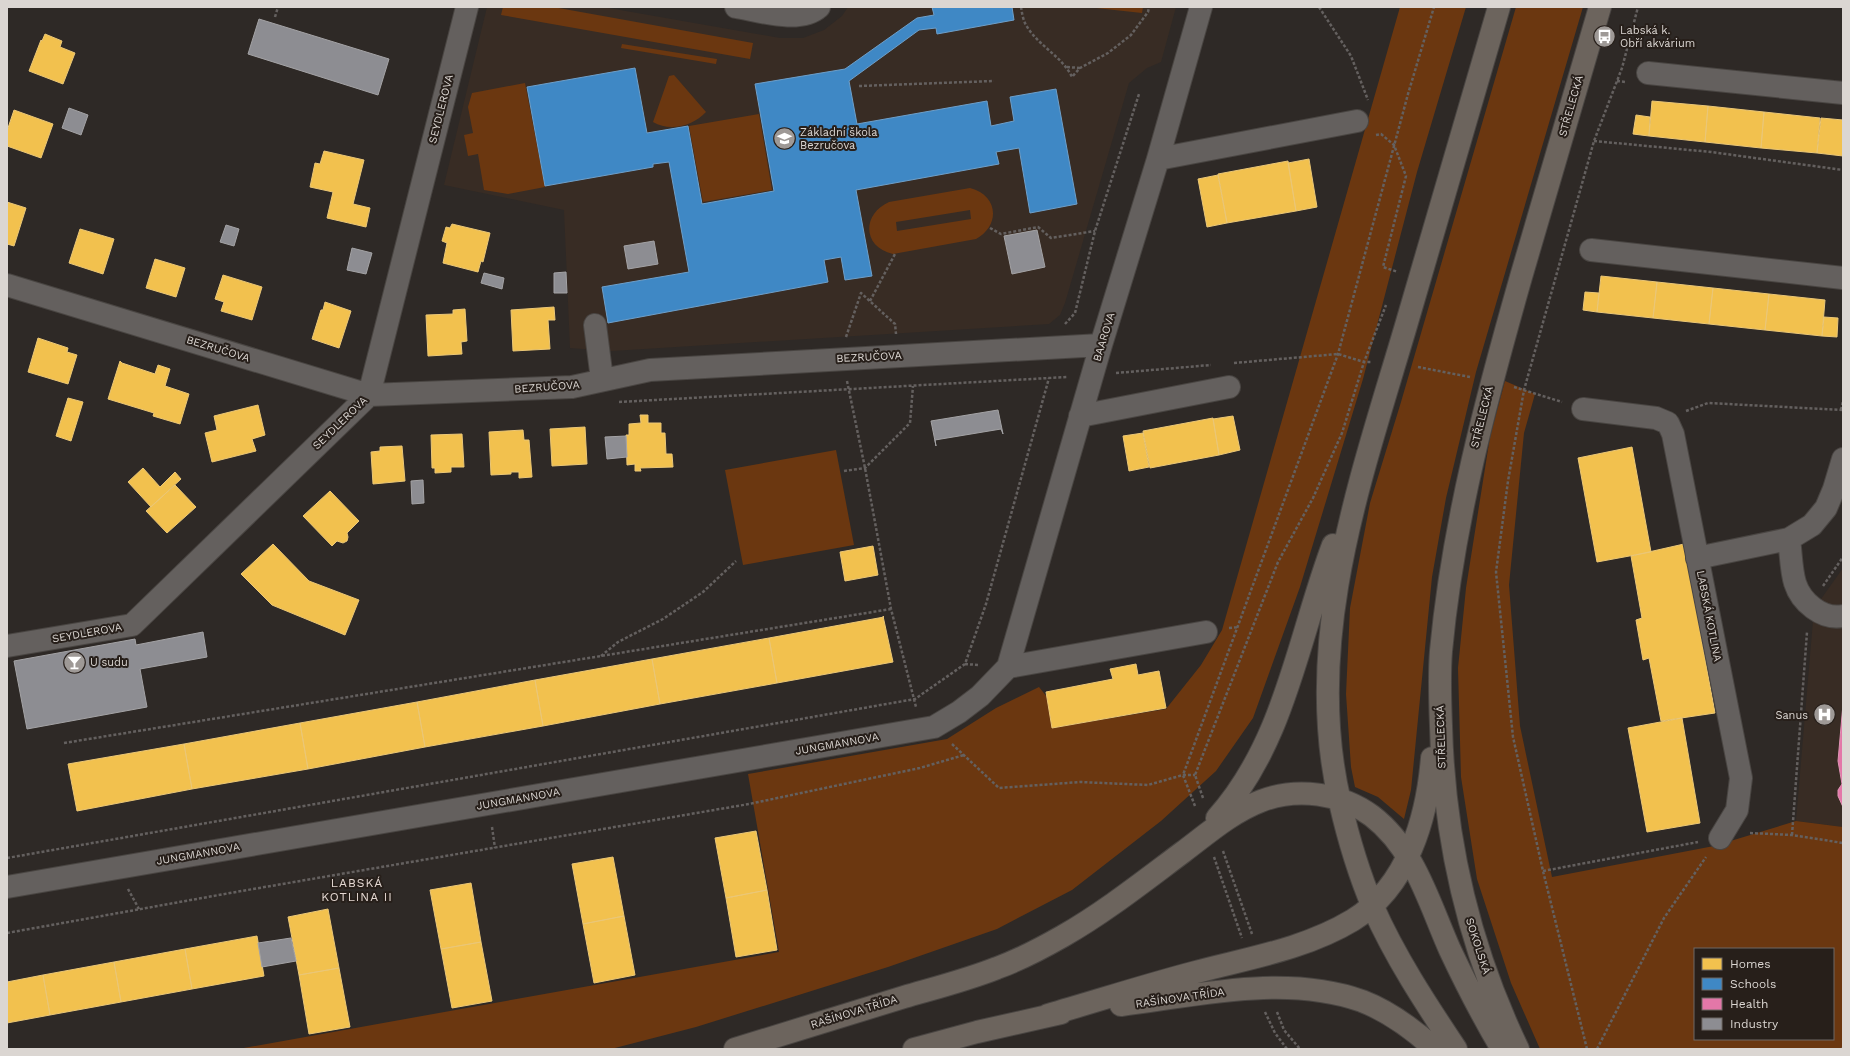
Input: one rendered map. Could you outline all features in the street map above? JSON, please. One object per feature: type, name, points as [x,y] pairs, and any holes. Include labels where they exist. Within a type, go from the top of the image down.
[{"type":"main road","points":[[1178,856],[1208,828],[1228,806],[1256,764],[1277,718],[1328,560],[1363,467],[1499,7]]},
{"type":"main road","name":"STŘELECKÁ","points":[[1452,839],[1444,795],[1440,698],[1441,653],[1450,576],[1460,517],[1474,450],[1491,381],[1600,7]]},
{"type":"main road","points":[[1363,467],[1343,553],[1334,600],[1330,644],[1328,683],[1329,720],[1340,800],[1352,847],[1372,905],[1406,970],[1456,1049]]},
{"type":"main road","points":[[1048,1015],[1195,973],[1270,954],[1306,942],[1339,928],[1372,905],[1393,880],[1408,856],[1417,837],[1426,800],[1432,761],[1441,653]]},
{"type":"main road","points":[[1178,856],[1220,824],[1243,809],[1283,794],[1319,794],[1340,800],[1370,814],[1386,827],[1408,856],[1465,982],[1502,1049]]},
{"type":"main road","name":"SOKOLSKÁ","points":[[1452,839],[1459,880],[1483,967],[1518,1049]]},
{"type":"main road","name":"RAŠÍNOVA TŘÍDA","points":[[735,1049],[998,968],[1063,936],[1122,898],[1178,856]]},
{"type":"main road","name":"RAŠÍNOVA TŘÍDA","points":[[914,1049],[1048,1015],[1236,990],[1294,988],[1342,994],[1363,1002],[1404,1024],[1435,1049]]},
{"type":"street","name":"SEYDLEROVA","points":[[7,646],[132,625],[369,395],[467,7]]},
{"type":"street","points":[[736,7],[792,16],[805,15],[819,7]]},
{"type":"street","name":"BAAROVA","points":[[1008,667],[1092,375],[1158,159],[1201,7]]},
{"type":"street","points":[[1648,73],[1843,93]]},
{"type":"street","points":[[1158,159],[1364,113]]},
{"type":"street","points":[[1591,250],[1843,278]]},
{"type":"street","name":"BEZRUČOVA","points":[[7,285],[369,395],[572,387],[650,370],[844,358],[1101,345]]},
{"type":"street","points":[[594,325],[602,380]]},
{"type":"street","points":[[1080,416],[1229,387]]},
{"type":"street","points":[[1583,409],[1656,418],[1668,424],[1673,434],[1697,558]]},
{"type":"street","name":"LABSKÁ KOTLINA","points":[[1720,838],[1737,810],[1741,778],[1697,558],[1789,539],[1812,525],[1826,508],[1834,489],[1843,459]]},
{"type":"street","points":[[1789,539],[1795,584],[1809,605],[1822,613],[1843,616]]},
{"type":"street","points":[[1008,667],[1206,632]]},
{"type":"street","name":"JUNGMANNOVA","points":[[7,886],[934,727],[959,712],[980,696],[1008,667]]},
{"type":"path","points":[[275,17],[278,7]]},
{"type":"path","points":[[1021,7],[1026,25],[1051,54],[1067,67],[1072,77],[1080,68],[1108,53],[1131,35],[1148,12],[1149,7]]},
{"type":"path","points":[[1319,7],[1351,56],[1364,113]]},
{"type":"path","points":[[1195,806],[1183,775],[1338,354],[1394,145],[1434,7]]},
{"type":"path","points":[[1587,1049],[1543,871],[1513,737],[1496,572],[1508,481],[1524,390],[1594,141],[1622,68],[1638,7]]},
{"type":"path","points":[[1067,67],[1080,68]]},
{"type":"path","points":[[859,86],[994,81]]},
{"type":"path","points":[[1060,329],[1075,314],[1095,231],[1139,94]]},
{"type":"path","points":[[1379,127],[1381,134]]},
{"type":"path","points":[[1594,141],[1711,152],[1843,170]]},
{"type":"path","points":[[1394,145],[1406,176],[1382,267],[1398,272]]},
{"type":"path","points":[[990,228],[1001,234],[1038,227],[1051,238],[1095,231]]},
{"type":"path","points":[[870,301],[895,254]]},
{"type":"path","points":[[1396,279],[1400,264]]},
{"type":"path","points":[[897,341],[895,324],[862,293],[846,337],[844,358],[848,390],[865,468],[891,609],[915,699]]},
{"type":"path","points":[[1204,799],[1195,775],[1278,562],[1313,498],[1342,433],[1364,362],[1388,300]]},
{"type":"path","points":[[1338,354],[1364,362],[1395,362],[1491,381],[1583,409]]},
{"type":"path","points":[[618,402],[1092,375]]},
{"type":"path","points":[[7,858],[915,699],[964,664],[986,604],[1049,378]]},
{"type":"path","points":[[844,471],[865,468],[910,423],[913,386]]},
{"type":"path","points":[[1668,424],[1684,411],[1708,402],[1842,410],[1843,401]]},
{"type":"path","points":[[1843,558],[1809,605],[1792,835],[1843,843]]},
{"type":"path","points":[[601,656],[618,642],[663,619],[703,592],[736,561]]},
{"type":"path","points":[[64,743],[891,609]]},
{"type":"path","points":[[934,727],[999,788],[1080,782],[1148,785],[1183,775],[1195,775]]},
{"type":"path","points":[[7,933],[749,804],[920,768],[964,755]]},
{"type":"path","points":[[1597,1049],[1664,918],[1720,838]]},
{"type":"path","points":[[1222,848],[1252,934]]},
{"type":"path","points":[[1543,871],[1635,853]]},
{"type":"path","points":[[1213,854],[1242,938]]},
{"type":"path","points":[[1264,1009],[1275,1033],[1287,1049]]},
{"type":"path","points":[[1276,1010],[1284,1030],[1300,1049]]},
{"type":"shaded area","name":"Základní škola Bezručova","points":[[487,7],[603,7],[780,38],[803,38],[824,30],[842,16],[848,7],[1176,7],[1161,62],[1147,68],[1129,83],[1065,303],[1060,315],[1049,324],[612,351],[570,348],[564,210],[444,185]]},
{"type":"shaded area","points":[[503,7],[553,7],[753,43],[750,59],[501,15]]},
{"type":"shaded area","points":[[1087,7],[1143,7],[1142,13]]},
{"type":"shaded area","points":[[1400,7],[1466,7],[1417,172],[1363,379],[1300,587],[1253,718],[1216,771],[1161,821],[1072,890],[997,929],[888,967],[696,1027],[611,1049],[238,1049],[779,952],[748,774],[947,739],[996,708],[1039,687],[1047,697],[1052,728],[1166,709],[1201,665],[1222,630]]},
{"type":"shaded area","points":[[1516,7],[1583,7],[1476,372],[1446,498],[1432,577],[1411,790],[1404,819],[1378,797],[1355,787],[1351,767],[1346,694],[1350,608],[1370,503],[1401,402]]},
{"type":"shaded area","points":[[622,44],[717,59],[716,64],[621,48]]},
{"type":"shaded area","points":[[674,75],[706,112],[695,121],[688,124],[667,127],[653,122],[669,76]]},
{"type":"shaded area","points":[[525,83],[545,187],[508,194],[484,190],[478,154],[468,156],[464,135],[473,133],[468,107],[472,93]]},
{"type":"shaded area","points":[[759,114],[772,190],[703,202],[689,126]]},
{"type":"shaded area","points":[[970,188],[986,197],[991,204],[993,211],[992,219],[990,226],[976,239],[893,254],[876,245],[871,238],[869,230],[870,222],[874,214],[880,207],[889,202]],"holes":[[[970,210],[971,219],[897,231],[896,222]]]},
{"type":"shaded area","points":[[1505,381],[1535,394],[1524,433],[1509,585],[1520,726],[1552,877],[1714,846],[1796,821],[1843,827],[1843,1049],[1540,1049],[1511,983],[1477,879],[1461,777],[1458,668],[1466,588],[1490,437]]},
{"type":"shaded area","points":[[836,450],[854,545],[743,565],[725,470]]},
{"type":"shaded area","name":"Sanus","points":[[1843,568],[1843,827],[1796,821],[1814,609]]},
{"type":"building: Homes","points":[[45,34],[62,41],[60,47],[75,53],[63,84],[29,71],[41,40],[42,41]]},
{"type":"building: Homes","points":[[1652,101],[1708,106],[1705,142],[1649,136]]},
{"type":"building: Homes","points":[[1708,106],[1764,112],[1761,148],[1705,142]]},
{"type":"building: Homes","points":[[14,110],[53,124],[41,158],[7,146],[7,131]]},
{"type":"building: Homes","points":[[1764,112],[1820,118],[1817,153],[1761,148]]},
{"type":"building: Homes","points":[[1636,115],[1650,117],[1649,136],[1633,134]]},
{"type":"building: Homes","points":[[1821,118],[1843,120],[1843,156],[1817,153]]},
{"type":"building: Homes","points":[[324,151],[364,160],[353,204],[370,208],[366,227],[327,218],[333,192],[310,187],[315,163],[320,164]]},
{"type":"building: Homes","points":[[1309,159],[1317,207],[1296,211],[1288,163]]},
{"type":"building: Homes","points":[[1288,161],[1296,211],[1227,223],[1218,174]]},
{"type":"building: Homes","points":[[1218,175],[1227,223],[1207,227],[1198,179]]},
{"type":"building: Homes","points":[[7,202],[26,208],[14,246],[7,244]]},
{"type":"building: Homes","points":[[452,224],[490,233],[483,262],[481,261],[478,272],[443,263],[447,243],[442,241],[446,227],[450,228]]},
{"type":"building: Homes","points":[[80,229],[114,239],[103,274],[69,263]]},
{"type":"building: Homes","points":[[155,259],[185,268],[176,297],[146,288]]},
{"type":"building: Homes","points":[[223,275],[262,287],[252,320],[221,311],[224,302],[215,299]]},
{"type":"building: Homes","points":[[1601,276],[1657,282],[1653,318],[1597,312]]},
{"type":"building: Homes","points":[[1657,282],[1713,288],[1709,324],[1653,318]]},
{"type":"building: Homes","points":[[1713,288],[1769,294],[1765,330],[1709,324]]},
{"type":"building: Homes","points":[[1585,292],[1599,293],[1597,312],[1583,310]]},
{"type":"building: Homes","points":[[1769,294],[1825,300],[1822,336],[1765,330]]},
{"type":"building: Homes","points":[[325,302],[351,311],[339,348],[312,339]]},
{"type":"building: Homes","points":[[554,307],[555,320],[548,320],[550,349],[513,351],[511,310]]},
{"type":"building: Homes","points":[[465,309],[467,341],[461,342],[462,354],[428,356],[426,315],[453,314],[453,310]]},
{"type":"building: Homes","points":[[1824,317],[1838,318],[1837,337],[1822,336]]},
{"type":"building: Homes","points":[[38,338],[68,348],[67,352],[77,355],[68,384],[28,372]]},
{"type":"building: Homes","points":[[120,361],[155,374],[158,365],[170,369],[165,386],[189,394],[180,424],[153,416],[154,413],[108,399]]},
{"type":"building: Homes","points":[[68,398],[83,402],[71,441],[56,436]]},
{"type":"building: Homes","points":[[258,405],[265,435],[252,439],[256,451],[212,462],[205,433],[217,430],[214,416]]},
{"type":"building: Homes","points":[[640,415],[648,415],[648,423],[661,423],[661,433],[665,433],[666,454],[672,454],[673,467],[640,468],[641,471],[635,471],[635,464],[627,465],[626,435],[629,435],[629,424],[641,423]]},
{"type":"building: Homes","points":[[1233,416],[1240,450],[1219,455],[1213,419]]},
{"type":"building: Homes","points":[[1213,418],[1219,455],[1150,468],[1143,431]]},
{"type":"building: Homes","points":[[585,427],[587,464],[552,466],[550,429]]},
{"type":"building: Homes","points":[[523,430],[524,440],[529,440],[532,477],[519,478],[519,472],[491,475],[489,432]]},
{"type":"building: Homes","points":[[1143,433],[1149,467],[1129,471],[1123,436]]},
{"type":"building: Homes","points":[[462,434],[464,467],[451,467],[451,472],[435,473],[435,468],[432,468],[431,435]]},
{"type":"building: Homes","points":[[402,446],[405,481],[373,484],[371,452],[380,451],[380,447]]},
{"type":"building: Homes","points":[[1632,447],[1651,552],[1597,562],[1578,458]]},
{"type":"building: Homes","points":[[143,468],[160,487],[175,472],[181,479],[151,507],[128,482]]},
{"type":"building: Homes","points":[[175,485],[196,507],[167,533],[146,511]]},
{"type":"building: Homes","points":[[330,491],[359,521],[347,533],[347,541],[343,543],[337,541],[332,546],[303,516]]},
{"type":"building: Homes","points":[[273,544],[309,581],[359,600],[345,635],[272,605],[241,574]]},
{"type":"building: Homes","points":[[1684,544],[1715,713],[1661,721],[1649,658],[1643,660],[1636,620],[1642,618],[1631,556]]},
{"type":"building: Homes","points":[[873,546],[878,575],[845,581],[840,552]]},
{"type":"building: Homes","points":[[883,617],[893,662],[777,683],[769,638]]},
{"type":"building: Homes","points":[[769,638],[777,683],[660,704],[652,659]]},
{"type":"building: Homes","points":[[652,659],[660,704],[543,726],[535,680]]},
{"type":"building: Homes","points":[[1136,664],[1138,675],[1159,671],[1166,708],[1052,728],[1046,692],[1113,679],[1110,669]]},
{"type":"building: Homes","points":[[535,680],[543,726],[425,747],[417,702]]},
{"type":"building: Homes","points":[[417,702],[425,747],[308,769],[300,723]]},
{"type":"building: Homes","points":[[1682,718],[1700,823],[1647,832],[1628,728]]},
{"type":"building: Homes","points":[[300,723],[308,769],[192,789],[184,744]]},
{"type":"building: Homes","points":[[184,744],[192,789],[77,811],[68,764]]},
{"type":"building: Homes","points":[[756,831],[767,890],[726,898],[715,838]]},
{"type":"building: Homes","points":[[613,857],[624,916],[583,924],[572,864]]},
{"type":"building: Homes","points":[[471,883],[481,942],[441,949],[430,890]]},
{"type":"building: Homes","points":[[767,890],[777,950],[736,957],[726,898]]},
{"type":"building: Homes","points":[[328,909],[339,968],[299,975],[288,917]]},
{"type":"building: Homes","points":[[624,916],[635,975],[594,983],[583,924]]},
{"type":"building: Homes","points":[[257,936],[264,976],[192,989],[185,949]]},
{"type":"building: Homes","points":[[481,942],[492,1001],[452,1008],[441,949]]},
{"type":"building: Homes","points":[[185,949],[192,989],[121,1002],[114,962]]},
{"type":"building: Homes","points":[[114,962],[121,1002],[50,1015],[43,975]]},
{"type":"building: Homes","points":[[339,968],[350,1027],[309,1034],[299,975]]},
{"type":"building: Homes","points":[[43,975],[50,1015],[7,1023],[7,982]]},
{"type":"building: Schools","points":[[932,7],[1012,7],[1014,20],[937,34],[936,28],[919,30],[849,81],[857,124],[987,101],[991,126],[1014,121],[1010,97],[1056,89],[1077,204],[1030,213],[1019,148],[996,152],[999,164],[856,190],[872,276],[845,280],[841,257],[824,260],[828,282],[608,323],[602,287],[689,272],[669,162],[653,164],[653,167],[545,186],[527,87],[635,68],[647,133],[688,126],[702,204],[774,191],[755,84],[845,69],[917,18],[934,15]]},
{"type":"building: Health","points":[[1843,704],[1843,807],[1838,796],[1838,790],[1842,784],[1838,761]]},
{"type":"building: Industry","points":[[259,19],[389,59],[378,95],[248,54]]},
{"type":"building: Industry","points":[[69,108],[88,115],[81,135],[62,128]]},
{"type":"building: Industry","points":[[226,225],[239,229],[234,246],[220,242]]},
{"type":"building: Industry","points":[[1037,230],[1045,267],[1012,274],[1004,236]]},
{"type":"building: Industry","points":[[654,241],[658,264],[628,269],[624,246]]},
{"type":"building: Industry","points":[[352,248],[372,253],[366,274],[347,270]]},
{"type":"building: Industry","points":[[566,272],[567,293],[554,293],[554,273]]},
{"type":"building: Industry","points":[[484,273],[504,278],[502,289],[481,283]]},
{"type":"building: Industry","points":[[998,410],[1003,434],[1001,429],[935,440],[936,446],[931,421]]},
{"type":"building: Industry","points":[[626,436],[627,457],[607,459],[605,437]]},
{"type":"building: Industry","points":[[423,480],[424,503],[412,504],[411,481]]},
{"type":"building: Industry","points":[[203,632],[207,657],[140,669],[147,707],[27,729],[14,661],[135,639],[136,645]]},
{"type":"building: Industry","points":[[291,938],[296,961],[262,967],[258,943]]},
{"type":"place","name":"Labská k. Obří akvárium","points":[[1604,36]]},
{"type":"place","name":"Základní škola Bezručova","points":[[784,138]]},
{"type":"place","name":"U sudu","points":[[74,662]]},
{"type":"place","name":"Sanus","points":[[1824,715]]},
{"type":"district","name":"LABSKÁ KOTLINA II","points":[[357,890]]}]
